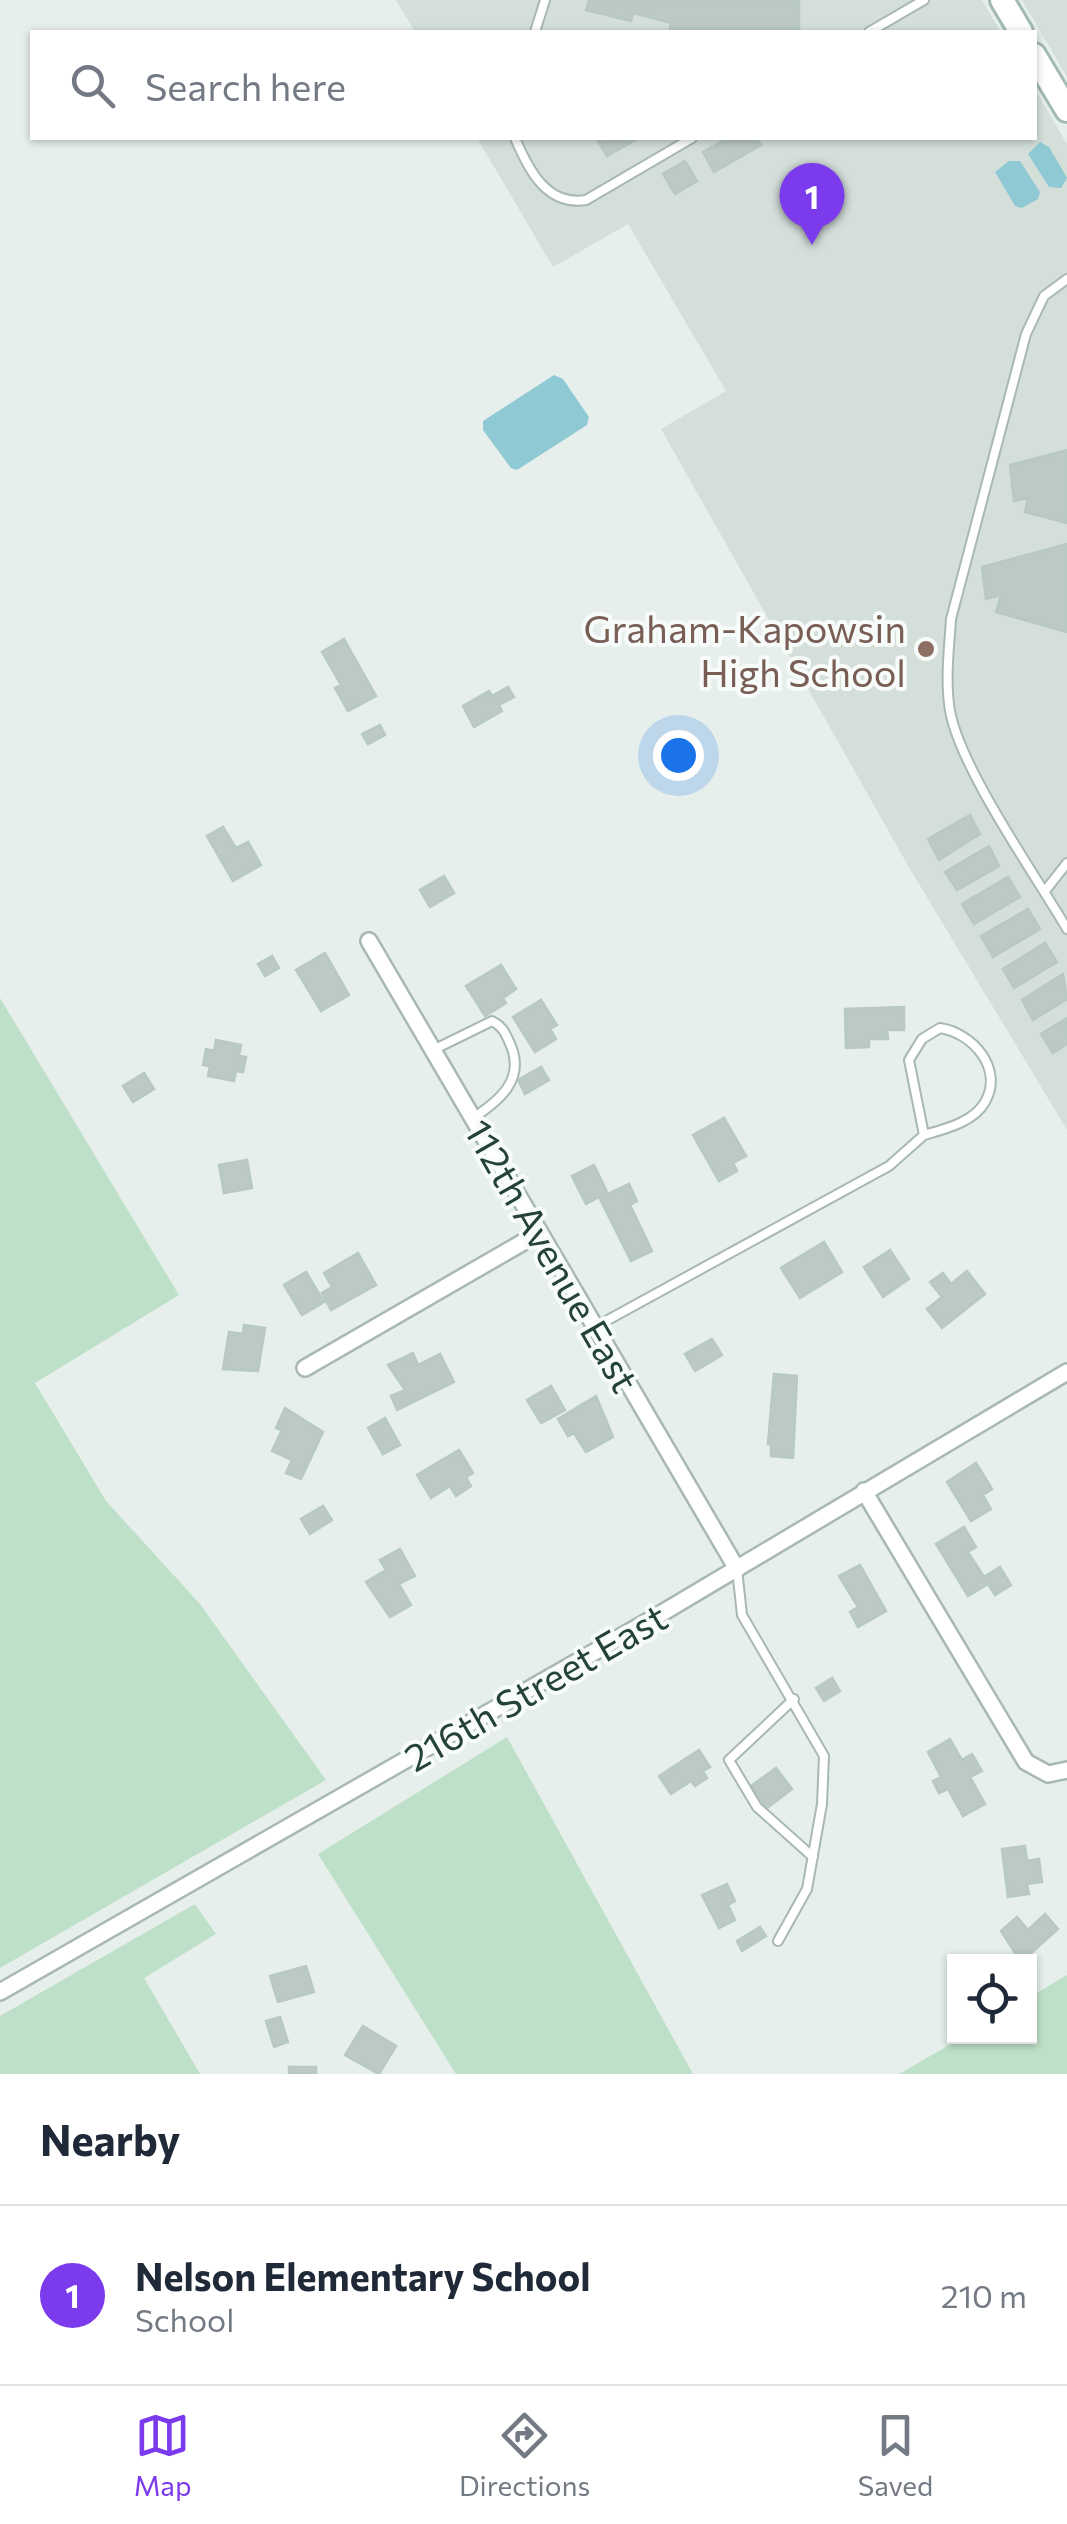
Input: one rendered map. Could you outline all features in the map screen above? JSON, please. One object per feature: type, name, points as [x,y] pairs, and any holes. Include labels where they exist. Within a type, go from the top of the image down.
[{"type":"street","points":[[1002,0],[1020,30]]},
{"type":"street","points":[[1037,61],[1067,110]]},
{"type":"street","name":"112th Avenue East","points":[[369,941],[736,1570]]},
{"type":"street","points":[[306,1368],[539,1232]]},
{"type":"street","name":"216th Street East","points":[[0,1992],[736,1570],[1067,1372]]},
{"type":"street","points":[[864,1490],[1026,1762],[1039,1771],[1067,1770]]},
{"type":"lane","points":[[536,30],[545,0]]},
{"type":"lane","points":[[872,30],[924,0]]},
{"type":"lane","points":[[515,140],[552,198],[568,203],[586,200],[689,140]]},
{"type":"lane","points":[[1067,278],[1044,296],[1026,334],[951,619],[947,668],[950,713],[967,758],[1067,929]]},
{"type":"lane","points":[[1045,891],[1067,862]]},
{"type":"lane","points":[[433,1050],[492,1021],[505,1032],[517,1060],[514,1076],[497,1102],[473,1118]]},
{"type":"lane","points":[[595,1327],[820,1207],[889,1166],[924,1135],[966,1119],[985,1103],[991,1081],[986,1058],[953,1030],[940,1028],[922,1039],[909,1060],[924,1135]]},
{"type":"lane","points":[[736,1570],[742,1615],[824,1756],[807,1889],[778,1941]]},
{"type":"lane","points":[[794,1699],[729,1760],[757,1808],[813,1857]]},
{"type":"shaded area","points":[[396,0],[982,0],[1000,30],[414,30]]},
{"type":"shaded area","points":[[1022,0],[1067,0],[1067,77]]},
{"type":"shaded area","name":"Graham-Kapowsin High School","points":[[1037,92],[1067,144],[1067,1130],[910,869],[661,429],[726,391],[628,224],[553,267],[478,140],[1037,140]]},
{"type":"green space","points":[[0,998],[179,1295],[35,1383],[106,1501],[200,1604],[326,1780],[0,1968]]},
{"type":"green space","points":[[507,1737],[693,2074],[456,2074],[318,1854]]},
{"type":"green space","points":[[195,1904],[216,1934],[144,1978],[200,2074],[0,2074],[0,2016]]},
{"type":"green space","points":[[1067,1975],[1067,2074],[899,2074],[951,2044],[1037,2044],[1037,1993]]},
{"type":"water","points":[[1040,142],[1049,147],[1067,178],[1061,188],[1049,187],[1028,154]]},
{"type":"water","points":[[1009,161],[1020,161],[1040,192],[1038,199],[1022,208],[1015,206],[995,172]]},
{"type":"water","points":[[554,375],[563,379],[589,417],[587,425],[517,470],[511,468],[483,430],[483,421]]},
{"type":"building","points":[[589,0],[799,0],[799,30],[669,30],[671,23],[633,13],[631,21],[586,10]]},
{"type":"building","points":[[597,140],[635,140],[607,156]]},
{"type":"building","points":[[724,140],[757,140],[761,145],[714,172],[703,152]]},
{"type":"building","points":[[685,161],[697,181],[675,194],[663,174]]},
{"type":"building","points":[[1067,450],[1067,523],[1025,512],[1028,498],[1014,501],[1010,465]]},
{"type":"building","points":[[1067,544],[1067,632],[996,612],[1001,595],[986,599],[982,567]]},
{"type":"building","points":[[344,639],[376,696],[348,711],[335,688],[341,685],[322,652]]},
{"type":"building","points":[[508,687],[514,697],[499,705],[502,711],[474,727],[463,706],[489,691],[492,696]]},
{"type":"building","points":[[380,725],[385,735],[368,744],[362,734]]},
{"type":"building","points":[[970,815],[980,834],[939,860],[928,839]]},
{"type":"building","points":[[223,827],[236,848],[248,842],[261,865],[233,881],[207,836]]},
{"type":"building","points":[[989,846],[999,866],[957,890],[945,872]]},
{"type":"building","points":[[444,876],[454,893],[430,907],[420,890]]},
{"type":"building","points":[[1008,877],[1020,897],[974,924],[962,904]]},
{"type":"building","points":[[1028,909],[1040,929],[993,957],[981,936]]},
{"type":"building","points":[[1045,943],[1057,962],[1014,988],[1003,969]]},
{"type":"building","points":[[325,953],[349,995],[321,1011],[296,970]]},
{"type":"building","points":[[272,956],[279,968],[265,976],[258,964]]},
{"type":"building","points":[[501,965],[516,989],[503,998],[506,1003],[485,1016],[466,986]]},
{"type":"building","points":[[1063,974],[1067,999],[1033,1020],[1022,1000]]},
{"type":"building","points":[[541,1000],[557,1025],[550,1029],[556,1039],[535,1052],[513,1017]]},
{"type":"building","points":[[904,1007],[904,1030],[887,1030],[888,1039],[869,1039],[869,1047],[846,1048],[845,1009]]},
{"type":"building","points":[[1067,1018],[1067,1044],[1053,1053],[1041,1034]]},
{"type":"building","points":[[216,1040],[241,1045],[239,1056],[246,1057],[243,1072],[236,1071],[234,1081],[208,1076],[210,1066],[203,1065],[206,1049],[214,1051]]},
{"type":"building","points":[[541,1067],[549,1080],[525,1094],[518,1080]]},
{"type":"building","points":[[144,1073],[154,1089],[133,1102],[123,1086]]},
{"type":"building","points":[[724,1118],[746,1156],[733,1163],[737,1171],[719,1181],[693,1135]]},
{"type":"building","points":[[247,1160],[252,1188],[224,1193],[219,1165]]},
{"type":"building","points":[[594,1165],[608,1194],[629,1184],[637,1201],[630,1205],[652,1251],[631,1261],[599,1197],[586,1204],[572,1176]]},
{"type":"building","points":[[824,1242],[842,1272],[800,1298],[781,1268]]},
{"type":"building","points":[[890,1250],[909,1279],[883,1297],[864,1267]]},
{"type":"building","points":[[358,1253],[376,1285],[331,1310],[322,1293],[332,1287],[324,1273]]},
{"type":"building","points":[[967,1271],[985,1294],[942,1328],[927,1309],[942,1297],[930,1282],[943,1273],[951,1284]]},
{"type":"building","points":[[306,1272],[324,1302],[302,1315],[284,1285]]},
{"type":"building","points":[[244,1325],[265,1328],[258,1371],[223,1369],[229,1332],[243,1334]]},
{"type":"building","points":[[712,1339],[722,1355],[695,1371],[685,1354]]},
{"type":"building","points":[[413,1353],[418,1365],[440,1354],[454,1382],[397,1410],[391,1396],[405,1390],[388,1365]]},
{"type":"building","points":[[774,1374],[797,1376],[793,1458],[771,1456],[768,1444]]},
{"type":"building","points":[[551,1386],[565,1410],[541,1423],[527,1400]]},
{"type":"building","points":[[596,1396],[613,1437],[586,1452],[574,1433],[568,1436],[558,1419]]},
{"type":"building","points":[[285,1408],[323,1432],[301,1479],[286,1473],[292,1460],[272,1451],[282,1430],[276,1428]]},
{"type":"building","points":[[385,1418],[400,1445],[383,1454],[368,1428]]},
{"type":"building","points":[[459,1450],[473,1473],[466,1477],[471,1486],[456,1496],[450,1486],[431,1498],[417,1475]]},
{"type":"building","points":[[976,1463],[992,1489],[983,1495],[991,1509],[971,1521],[947,1482]]},
{"type":"building","points":[[323,1506],[332,1520],[310,1534],[301,1519]]},
{"type":"building","points":[[964,1527],[976,1547],[968,1552],[984,1577],[1000,1567],[1011,1585],[995,1595],[988,1584],[968,1596],[936,1544]]},
{"type":"building","points":[[400,1549],[415,1576],[399,1584],[411,1605],[390,1617],[366,1582],[386,1570],[380,1560]]},
{"type":"building","points":[[860,1565],[886,1611],[858,1627],[850,1612],[858,1607],[839,1576]]},
{"type":"building","points":[[832,1678],[840,1691],[824,1701],[816,1688]]},
{"type":"building","points":[[950,1739],[962,1760],[972,1754],[982,1771],[970,1777],[985,1804],[963,1816],[948,1789],[939,1793],[933,1781],[941,1777],[928,1752]]},
{"type":"building","points":[[699,1750],[710,1767],[703,1771],[707,1778],[695,1786],[691,1781],[671,1794],[659,1776]]},
{"type":"building","points":[[776,1768],[792,1789],[767,1808],[751,1786]]},
{"type":"building","points":[[1025,1846],[1027,1861],[1039,1859],[1042,1882],[1027,1884],[1029,1894],[1008,1897],[1002,1849]]},
{"type":"building","points":[[727,1884],[735,1901],[728,1905],[735,1920],[719,1928],[702,1895]]},
{"type":"building","points":[[1045,1914],[1058,1929],[1030,1954],[1016,1954],[1001,1931],[1017,1917],[1028,1930]]},
{"type":"building","points":[[760,1927],[766,1936],[742,1951],[737,1941]]},
{"type":"building","points":[[306,1966],[314,1992],[278,2002],[270,1976]]},
{"type":"building","points":[[280,2017],[288,2042],[274,2047],[266,2021]]},
{"type":"building","points":[[363,2026],[396,2046],[379,2074],[345,2055]]},
{"type":"building","points":[[289,2067],[316,2067],[316,2074],[289,2074]]},
{"type":"place","name":"Nelson Elementary School","points":[[812,245]]},
{"type":"place","name":"Graham-Kapowsin High School","points":[[926,649]]}]
